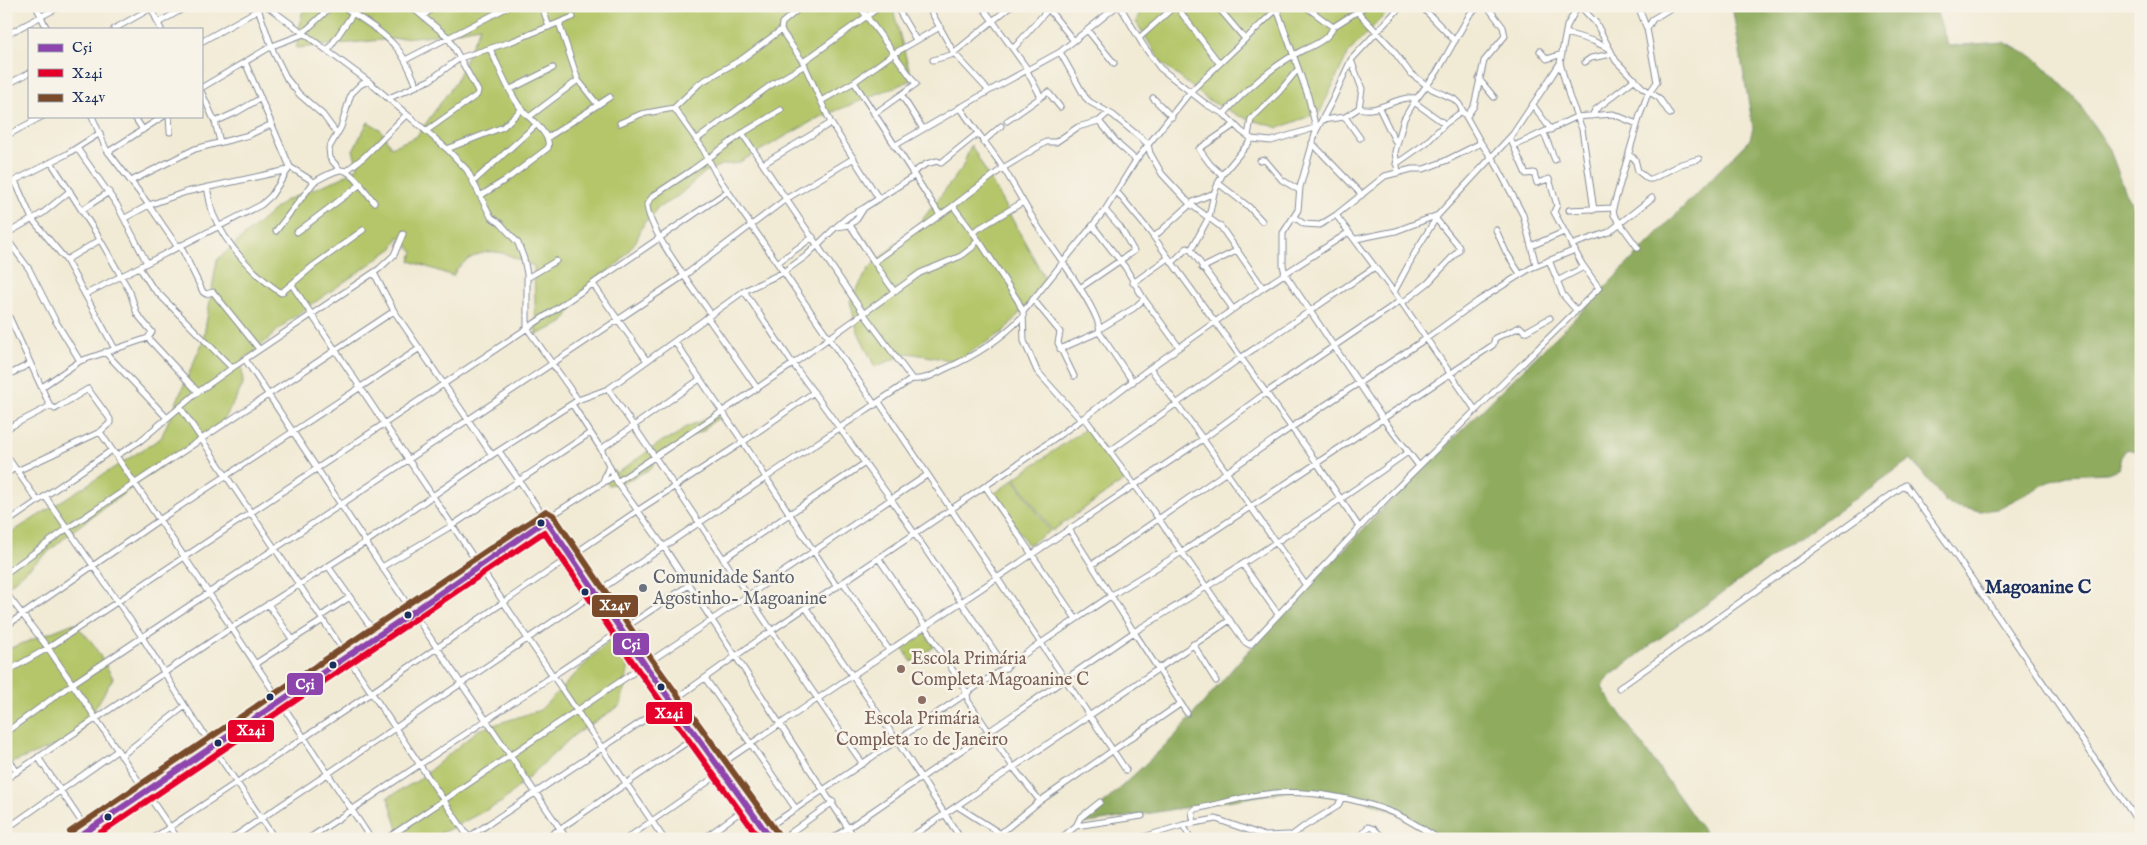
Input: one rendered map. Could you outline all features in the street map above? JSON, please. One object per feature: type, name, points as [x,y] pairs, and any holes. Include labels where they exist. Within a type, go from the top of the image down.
[{"type":"street","points":[[36,6],[46,28]]},
{"type":"street","points":[[6,35],[61,6]]},
{"type":"street","points":[[116,28],[154,8],[160,26],[188,6]]},
{"type":"street","points":[[267,6],[368,80],[447,149],[474,181],[491,217],[500,222],[518,243],[524,259],[527,278],[527,328],[575,402],[617,482],[664,547],[856,839]]},
{"type":"street","points":[[202,89],[272,46],[304,33],[332,6]]},
{"type":"street","points":[[342,6],[395,46],[405,60],[417,86]]},
{"type":"street","points":[[328,50],[358,6]]},
{"type":"street","points":[[402,6],[406,8],[410,6],[448,37],[479,93],[426,131]]},
{"type":"street","points":[[423,16],[435,6]]},
{"type":"street","points":[[405,60],[510,6]]},
{"type":"street","points":[[542,6],[549,27]]},
{"type":"street","points":[[620,123],[641,114],[674,108],[700,83],[742,59],[780,30],[782,23],[802,6]]},
{"type":"street","points":[[860,6],[916,84],[902,96],[874,114]]},
{"type":"street","points":[[696,140],[881,6]]},
{"type":"street","points":[[896,6],[916,40]]},
{"type":"street","points":[[928,6],[954,53],[989,91]]},
{"type":"street","points":[[982,6],[1028,70],[1041,96]]},
{"type":"street","points":[[933,60],[954,53],[1011,6]]},
{"type":"street","points":[[894,146],[1060,52],[1119,6],[1160,68],[1207,105],[1224,114],[1250,138],[1271,141],[1317,127]]},
{"type":"street","points":[[1139,38],[1175,6],[1219,63]]},
{"type":"street","points":[[1217,6],[1245,39]]},
{"type":"street","points":[[1305,6],[1333,27]]},
{"type":"street","points":[[1352,6],[1390,46],[1407,70],[1427,86],[1454,99],[1467,116],[1481,143],[1492,157],[1523,215],[1536,265]]},
{"type":"street","points":[[1224,114],[1234,101],[1292,56],[1332,32],[1333,27],[1366,6]]},
{"type":"street","points":[[1401,6],[1351,60],[1317,127],[1300,190],[1299,203],[1294,217],[1283,233],[1282,266],[1285,274],[1309,311],[1383,419],[1419,466]]},
{"type":"street","points":[[1421,6],[1455,41]]},
{"type":"street","points":[[1398,172],[1394,158],[1404,119],[1415,100],[1427,86],[1470,14],[1480,6]]},
{"type":"street","points":[[1467,116],[1474,106],[1484,61],[1502,41],[1506,33],[1487,6]]},
{"type":"street","points":[[1394,292],[1437,217],[1510,138],[1533,105],[1560,63],[1566,33],[1579,6],[1596,23],[1616,61],[1659,98],[1670,114]]},
{"type":"street","points":[[1638,6],[1647,29],[1652,63],[1657,79],[1637,124],[1613,208],[1614,215],[1638,248]]},
{"type":"street","points":[[1647,29],[1653,19],[1674,6]]},
{"type":"street","points":[[1013,49],[1048,7],[1074,41]]},
{"type":"street","points":[[202,41],[257,8],[282,70],[293,87],[323,115],[338,134]]},
{"type":"street","points":[[231,839],[912,379],[927,378],[972,357],[1007,332],[1093,226],[1117,192],[1136,160],[1190,92],[1278,8],[1292,56],[1317,127]]},
{"type":"street","points":[[389,98],[436,77],[460,58],[559,24],[573,17]]},
{"type":"street","points":[[559,24],[578,80],[598,105]]},
{"type":"street","points":[[821,101],[854,82],[893,54],[940,27]]},
{"type":"street","points":[[780,30],[804,63],[831,123],[879,198]]},
{"type":"street","points":[[1088,31],[1114,63]]},
{"type":"street","points":[[1566,33],[1592,41],[1611,52]]},
{"type":"street","points":[[480,196],[507,180],[548,148],[547,138],[522,109],[490,49]]},
{"type":"street","points":[[1540,51],[1548,59],[1562,54]]},
{"type":"street","points":[[1060,52],[1085,97],[1136,132],[1148,144],[1158,169],[1190,204],[1222,228],[1263,288]]},
{"type":"street","points":[[1585,62],[1591,58],[1611,52]]},
{"type":"street","points":[[1322,120],[1346,117],[1359,108],[1362,90],[1351,60]]},
{"type":"street","points":[[246,62],[289,169]]},
{"type":"street","points":[[1560,63],[1576,117],[1582,129],[1594,210]]},
{"type":"street","points":[[511,88],[553,68]]},
{"type":"street","points":[[1191,250],[1209,217],[1214,193],[1222,175],[1250,138],[1251,119],[1279,92],[1298,69]]},
{"type":"street","points":[[6,85],[28,74]]},
{"type":"street","points":[[1479,79],[1494,97]]},
{"type":"street","points":[[368,80],[350,94],[338,134],[329,153],[343,170],[361,184],[374,202]]},
{"type":"street","points":[[529,117],[578,80]]},
{"type":"street","points":[[1592,116],[1595,110],[1636,80]]},
{"type":"street","points":[[854,82],[940,215]]},
{"type":"street","points":[[202,92],[220,142]]},
{"type":"street","points":[[1007,121],[1048,92],[1060,107]]},
{"type":"street","points":[[902,96],[923,129]]},
{"type":"street","points":[[547,138],[610,97]]},
{"type":"street","points":[[214,122],[237,112],[261,98]]},
{"type":"street","points":[[1153,98],[1172,117]]},
{"type":"street","points":[[1359,108],[1364,110],[1379,108],[1404,98],[1415,100],[1445,124]]},
{"type":"street","points":[[1533,105],[1551,130]]},
{"type":"street","points":[[960,107],[977,134],[1003,168],[1023,202],[1080,288],[1100,330],[1132,382]]},
{"type":"street","points":[[674,108],[777,263],[927,475],[1126,770]]},
{"type":"street","points":[[1379,108],[1397,145]]},
{"type":"street","points":[[447,149],[502,127],[522,109]]},
{"type":"street","points":[[757,388],[660,239],[648,217],[647,204],[653,196],[708,159],[742,133],[781,110]]},
{"type":"street","points":[[1396,164],[1463,111]]},
{"type":"street","points":[[874,262],[1003,168],[1046,142],[1056,142],[1078,127],[1099,121],[1108,113]]},
{"type":"street","points":[[1514,146],[1544,134],[1576,117],[1613,114],[1637,124]]},
{"type":"street","points":[[276,231],[314,182],[343,170],[364,157],[406,115]]},
{"type":"street","points":[[1346,117],[1360,138]]},
{"type":"street","points":[[6,136],[39,118]]},
{"type":"street","points":[[93,118],[108,152],[178,245],[203,292],[206,294],[213,292],[259,349]]},
{"type":"street","points":[[135,118],[143,130]]},
{"type":"street","points":[[108,152],[161,118]]},
{"type":"street","points":[[169,118],[170,132]]},
{"type":"street","points":[[1099,121],[1119,145],[1136,160]]},
{"type":"street","points":[[763,164],[831,123]]},
{"type":"street","points":[[131,181],[180,155],[220,142],[257,133],[272,124]]},
{"type":"street","points":[[474,181],[536,125]]},
{"type":"street","points":[[1222,175],[1210,164],[1199,149],[1234,125]]},
{"type":"street","points":[[983,142],[1001,126]]},
{"type":"street","points":[[6,185],[77,148],[100,133]]},
{"type":"street","points":[[742,133],[864,314],[912,379]]},
{"type":"street","points":[[6,779],[231,628],[366,542],[492,455],[575,402],[608,389],[744,291],[784,272],[819,245],[848,216],[879,198],[926,164],[937,161],[941,163],[977,134]]},
{"type":"street","points":[[1544,134],[1555,160]]},
{"type":"street","points":[[953,206],[982,245],[1022,314],[1024,341],[1037,370],[1110,451],[1245,642],[1250,645],[1359,527],[1599,288],[1584,267],[1554,212],[1557,204],[1549,178],[1537,183],[1534,173],[1526,174],[1510,138]]},
{"type":"street","points":[[1312,143],[1362,194]]},
{"type":"street","points":[[1294,217],[1304,224],[1320,225],[1336,215],[1386,176],[1412,169],[1424,169],[1481,143]]},
{"type":"street","points":[[77,148],[109,192],[125,218],[148,263]]},
{"type":"street","points":[[1629,155],[1635,159],[1638,172],[1648,179],[1660,176],[1681,164],[1699,159]]},
{"type":"street","points":[[6,732],[72,684],[208,592],[685,275],[786,199],[854,158]]},
{"type":"street","points":[[1260,161],[1266,160],[1282,180],[1300,190]]},
{"type":"street","points":[[42,387],[80,361],[148,338],[152,332],[137,314],[135,304],[100,240],[51,162]]},
{"type":"street","points":[[86,294],[264,202],[289,169]]},
{"type":"street","points":[[125,218],[177,194],[289,169],[314,182]]},
{"type":"street","points":[[15,181],[32,219],[66,260],[115,349]]},
{"type":"street","points":[[297,232],[361,184]]},
{"type":"street","points":[[1218,184],[1249,207],[1262,221]]},
{"type":"street","points":[[207,187],[212,211],[231,245],[253,269],[278,291],[283,292],[313,266],[363,230]]},
{"type":"street","points":[[6,234],[51,208],[70,191]]},
{"type":"street","points":[[6,672],[48,648],[117,600],[660,239],[728,191]]},
{"type":"street","points":[[82,210],[109,192]]},
{"type":"street","points":[[1117,192],[1154,237],[1242,357],[1317,463],[1359,527]]},
{"type":"street","points":[[1154,237],[1198,198],[1214,193]]},
{"type":"street","points":[[1093,564],[1427,338],[1460,312],[1536,265],[1573,247],[1604,235],[1621,224],[1652,198]]},
{"type":"street","points":[[973,232],[1023,202]]},
{"type":"street","points":[[836,227],[850,225],[864,208]]},
{"type":"street","points":[[1569,210],[1613,208]]},
{"type":"street","points":[[1080,288],[1133,252],[1134,249],[1120,227],[1105,210]]},
{"type":"street","points":[[1336,215],[1356,239],[1427,338],[1476,411]]},
{"type":"street","points":[[1356,239],[1396,231],[1437,217]]},
{"type":"street","points":[[718,766],[1203,439],[1267,392],[1428,283],[1459,250],[1459,247],[1437,217]]},
{"type":"street","points":[[850,225],[894,291]]},
{"type":"street","points":[[1093,226],[1120,261],[1144,300],[1179,347]]},
{"type":"street","points":[[1496,230],[1506,252],[1520,274]]},
{"type":"street","points":[[180,407],[467,838],[951,510],[1082,419],[1263,288],[1349,232]]},
{"type":"street","points":[[1531,246],[1564,232]]},
{"type":"street","points":[[116,456],[140,441],[198,392],[374,273],[394,255],[402,234]]},
{"type":"street","points":[[777,263],[813,237]]},
{"type":"street","points":[[6,238],[29,269],[55,320],[80,361]]},
{"type":"street","points":[[617,482],[792,364],[920,273],[956,260],[973,247],[978,239]]},
{"type":"street","points":[[66,260],[100,240]]},
{"type":"street","points":[[973,247],[982,245]]},
{"type":"street","points":[[1172,263],[1187,248],[1191,250],[1233,309]]},
{"type":"street","points":[[1202,268],[1238,250]]},
{"type":"street","points":[[1133,283],[1168,258]]},
{"type":"street","points":[[1549,260],[1564,294],[1576,310]]},
{"type":"street","points":[[527,278],[556,261]]},
{"type":"street","points":[[139,267],[152,287],[232,368]]},
{"type":"street","points":[[1110,451],[1242,357],[1375,267]]},
{"type":"street","points":[[1557,281],[1584,267]]},
{"type":"street","points":[[374,273],[394,311],[492,455]]},
{"type":"street","points":[[593,284],[647,361]]},
{"type":"street","points":[[292,285],[664,839]]},
{"type":"street","points":[[744,291],[792,364],[891,499],[1006,668]]},
{"type":"street","points":[[1034,298],[1060,332],[1058,343],[1074,376]]},
{"type":"street","points":[[1060,349],[1100,330],[1144,300]]},
{"type":"street","points":[[6,310],[50,406],[55,409],[88,390],[110,419],[110,423],[100,432],[6,474]]},
{"type":"street","points":[[6,573],[68,528],[394,311]]},
{"type":"street","points":[[764,830],[1112,595],[1182,552],[1450,374],[1493,345],[1495,338],[1520,327],[1526,332],[1550,318]]},
{"type":"street","points":[[6,329],[13,326]]},
{"type":"street","points":[[148,338],[198,392]]},
{"type":"street","points":[[675,342],[767,478],[837,587]]},
{"type":"street","points":[[6,626],[159,520],[420,348]]},
{"type":"street","points":[[105,352],[167,418]]},
{"type":"street","points":[[245,359],[318,467],[382,567],[567,839]]},
{"type":"street","points":[[6,376],[30,364]]},
{"type":"street","points":[[1150,368],[1203,439],[1305,584]]},
{"type":"street","points":[[601,449],[700,380]]},
{"type":"street","points":[[608,389],[676,486],[747,596],[863,764]]},
{"type":"street","points":[[152,839],[505,603],[637,511],[743,442],[814,392]]},
{"type":"street","points":[[6,429],[50,406]]},
{"type":"street","points":[[100,432],[371,839]]},
{"type":"street","points":[[382,567],[453,525],[590,433]]},
{"type":"street","points":[[6,523],[112,450]]},
{"type":"street","points":[[499,451],[644,665],[771,839]]},
{"type":"street","points":[[832,839],[1134,632],[1243,565],[1408,452]]},
{"type":"street","points":[[6,455],[37,500]]},
{"type":"street","points":[[723,559],[865,463]]},
{"type":"street","points":[[602,484],[609,466]]},
{"type":"street","points":[[386,839],[927,475]]},
{"type":"street","points":[[75,839],[614,476]]},
{"type":"street","points":[[1619,688],[1905,485],[1952,550],[2141,826]]},
{"type":"street","points":[[985,486],[1076,619]]},
{"type":"street","points":[[45,496],[142,637],[185,706],[275,839]]},
{"type":"street","points":[[1069,529],[1187,714]]},
{"type":"street","points":[[879,559],[925,626],[967,694],[968,701],[1013,767],[1040,801]]},
{"type":"street","points":[[1243,565],[1278,614]]},
{"type":"street","points":[[328,566],[377,636]]},
{"type":"street","points":[[843,582],[889,650]]},
{"type":"street","points":[[308,839],[689,585]]},
{"type":"street","points":[[6,593],[48,648],[116,751],[178,839]]},
{"type":"street","points":[[255,664],[350,597]]},
{"type":"street","points":[[268,604],[292,639]]},
{"type":"street","points":[[806,608],[961,839]]},
{"type":"street","points":[[908,839],[1230,620]]},
{"type":"street","points":[[1193,644],[1216,681]]},
{"type":"street","points":[[705,678],[796,809]]},
{"type":"street","points":[[1001,833],[1040,801],[1114,752],[1180,704]]},
{"type":"street","points":[[120,756],[185,706]]},
{"type":"street","points":[[545,839],[696,736]]},
{"type":"street","points":[[6,829],[61,792],[116,751]]},
{"type":"street","points":[[6,756],[17,772]]},
{"type":"street","points":[[38,757],[93,839]]},
{"type":"street","points":[[626,839],[722,772]]},
{"type":"street","points":[[1194,823],[1192,812],[1194,810],[1264,794],[1302,794],[1341,799],[1398,815],[1439,839]]},
{"type":"street","points":[[1141,838],[1194,823],[1220,820],[1265,836],[1288,837],[1314,819],[1338,806],[1341,799]]},
{"type":"street","points":[[782,839],[832,802]]},
{"type":"street","points":[[1060,839],[1076,826],[1080,818],[1100,802]]},
{"type":"street","points":[[957,806],[1009,839]]},
{"type":"street","points":[[703,839],[747,807]]},
{"type":"street","points":[[1076,826],[1142,816]]},
{"type":"street","points":[[1182,826],[1191,839]]},
{"type":"street","points":[[1357,839],[1368,827],[1374,829],[1385,839]]},
{"type":"street","points":[[713,832],[717,839]]},
{"type":"green space","points":[[305,6],[892,6],[912,80],[818,118],[738,163],[722,165],[705,172],[678,196],[656,209],[652,218],[645,221],[636,241],[621,261],[581,292],[563,323],[536,335],[534,266],[505,254],[490,252],[471,258],[460,266],[453,276],[410,261],[413,252],[399,236],[393,248],[288,321],[242,361],[243,385],[224,420],[75,529],[6,588],[6,536],[161,438],[203,341],[217,260],[284,201],[341,178],[358,167],[353,150],[368,122],[380,129],[391,147],[416,137],[455,83],[480,27],[435,35],[296,48]]},
{"type":"green space","points":[[1142,6],[1393,6],[1348,53],[1320,112],[1279,128],[1239,116],[1208,100],[1162,63],[1136,22]]},
{"type":"green space","points":[[1732,6],[1938,6],[1937,13],[1948,46],[2004,42],[2037,59],[2075,98],[2109,148],[2126,193],[2135,209],[2141,234],[2141,458],[2136,451],[2128,449],[2123,453],[2119,469],[2107,473],[2066,475],[1997,509],[1981,511],[1956,507],[1945,501],[1911,459],[1680,623],[1610,676],[1602,687],[1606,694],[1709,839],[1445,839],[1403,814],[1364,800],[1289,791],[1082,824],[1175,736],[1240,660],[1385,506],[1568,325],[1750,139],[1753,128]]},
{"type":"green space","points":[[971,145],[1047,282],[1003,332],[956,361],[908,353],[875,367],[857,330],[850,301],[869,268],[922,220],[962,168]]},
{"type":"green space","points":[[717,411],[723,414],[722,416],[708,425],[703,431],[684,439],[676,448],[655,460],[652,468],[622,483],[608,485],[602,475],[608,468],[617,473],[664,440],[674,437],[686,427],[701,421]]},
{"type":"green space","points":[[1088,427],[1125,480],[1052,531],[1015,478]]},
{"type":"green space","points":[[1014,479],[1050,531],[1028,545],[994,494]]},
{"type":"green space","points":[[74,623],[92,642],[113,678],[78,737],[6,765],[6,650]]},
{"type":"green space","points":[[627,630],[641,634],[641,652],[630,661],[621,705],[574,735],[502,802],[430,839],[401,839],[388,797],[417,781],[478,730],[540,710],[605,644]]},
{"type":"green space","points":[[924,631],[934,647],[912,662],[901,646]]},
{"type":"transit line","name":"X24v","points":[[70,832],[546,511],[553,515],[652,660],[778,834]]},
{"type":"transit line","name":"C5i","points":[[75,839],[410,614],[546,520],[645,665],[771,839]]},
{"type":"transit line","name":"X24i","points":[[91,839],[544,532],[638,670],[760,839]]},
{"type":"place","name":"Comunidade Santo Agostinho- Magoanine","points":[[643,588]]},
{"type":"place","name":"Escola Primária Completa Magoanine C","points":[[901,669]]},
{"type":"place","name":"Escola Primária Completa 10 de Janeiro","points":[[922,700]]},
{"type":"district","name":"Magoanine C","points":[[2038,588]]}]
